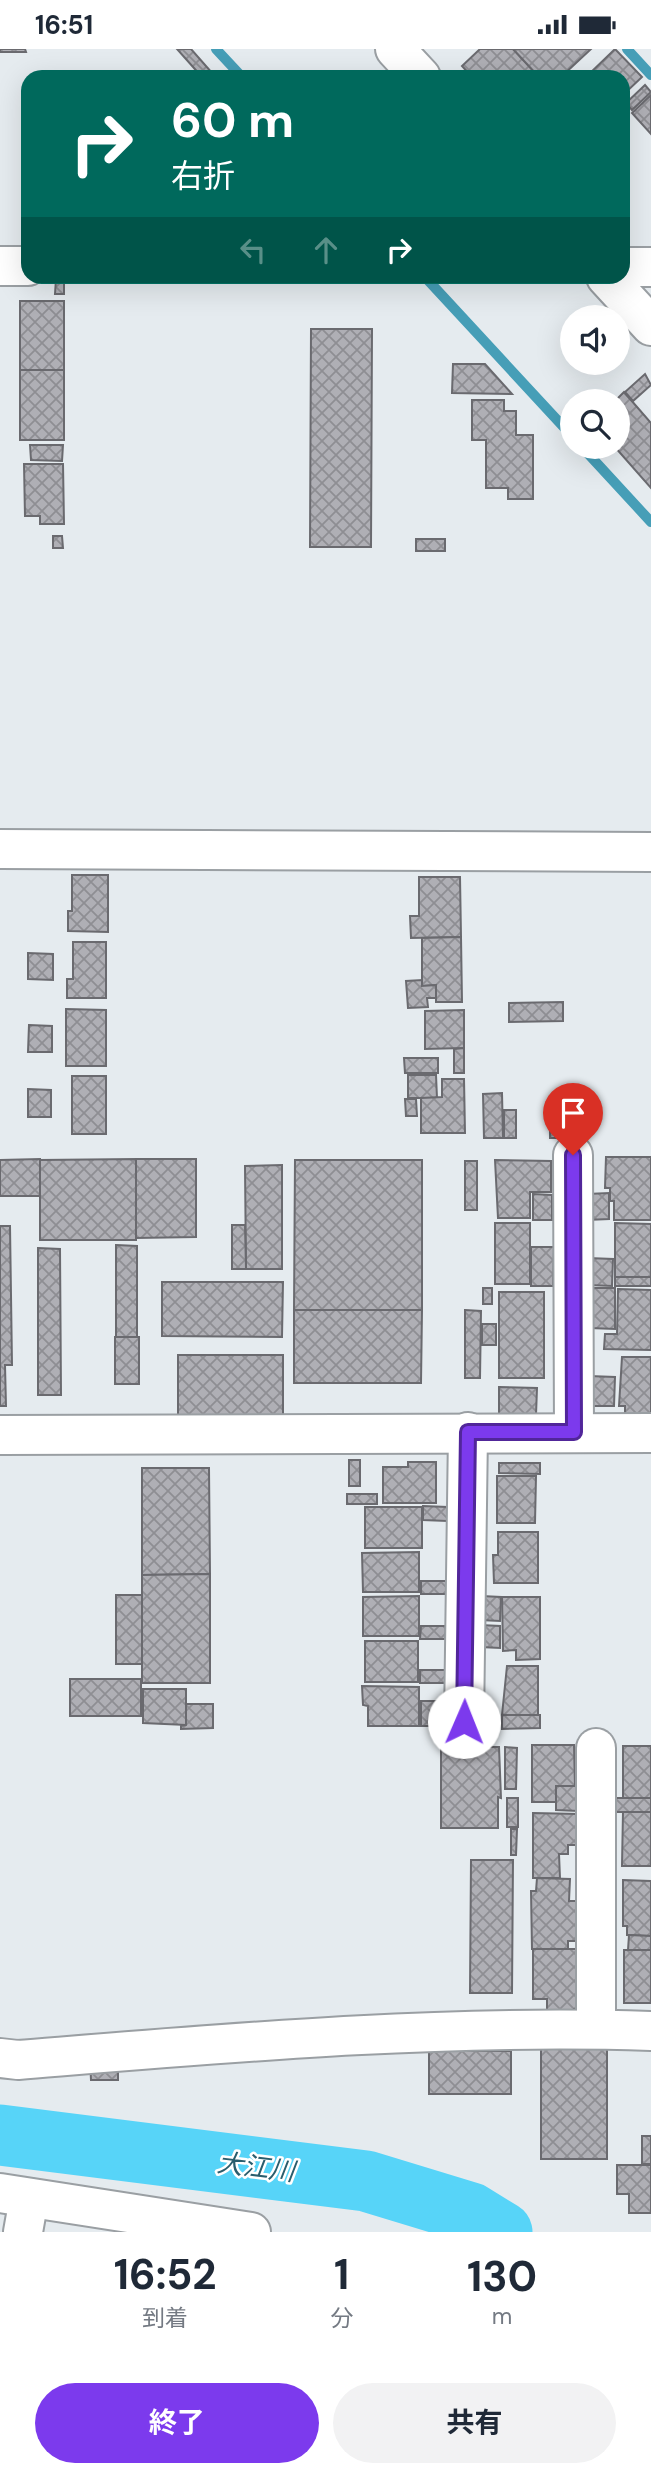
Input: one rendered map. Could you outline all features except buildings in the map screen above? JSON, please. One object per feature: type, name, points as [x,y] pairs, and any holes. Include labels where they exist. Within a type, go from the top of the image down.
[{"type":"street","points":[[395,49],[414,70]]},
{"type":"street","points":[[0,266],[21,266]]},
{"type":"street","points":[[630,267],[651,267]]},
{"type":"street","points":[[612,284],[651,326]]},
{"type":"street","points":[[0,849],[651,852]]},
{"type":"street","points":[[573,1155],[574,1432]]},
{"type":"street","points":[[464,1722],[468,1432]]},
{"type":"street","points":[[0,1435],[651,1433]]},
{"type":"street","points":[[596,1748],[596,2029]]},
{"type":"street","points":[[0,2058],[18,2060],[294,2038],[596,2029],[651,2031]]},
{"type":"street","points":[[18,2208],[251,2232]]},
{"type":"waterway","points":[[216,49],[236,70]]},
{"type":"waterway","points":[[627,49],[651,75]]},
{"type":"waterway","points":[[431,284],[560,423]]},
{"type":"waterway","points":[[593,459],[651,522]]},
{"type":"waterway","name":"大江川","points":[[0,2135],[366,2181],[471,2213],[502,2232]]},
{"type":"route","points":[[464,1722],[468,1432],[574,1432],[573,1155]]}]
